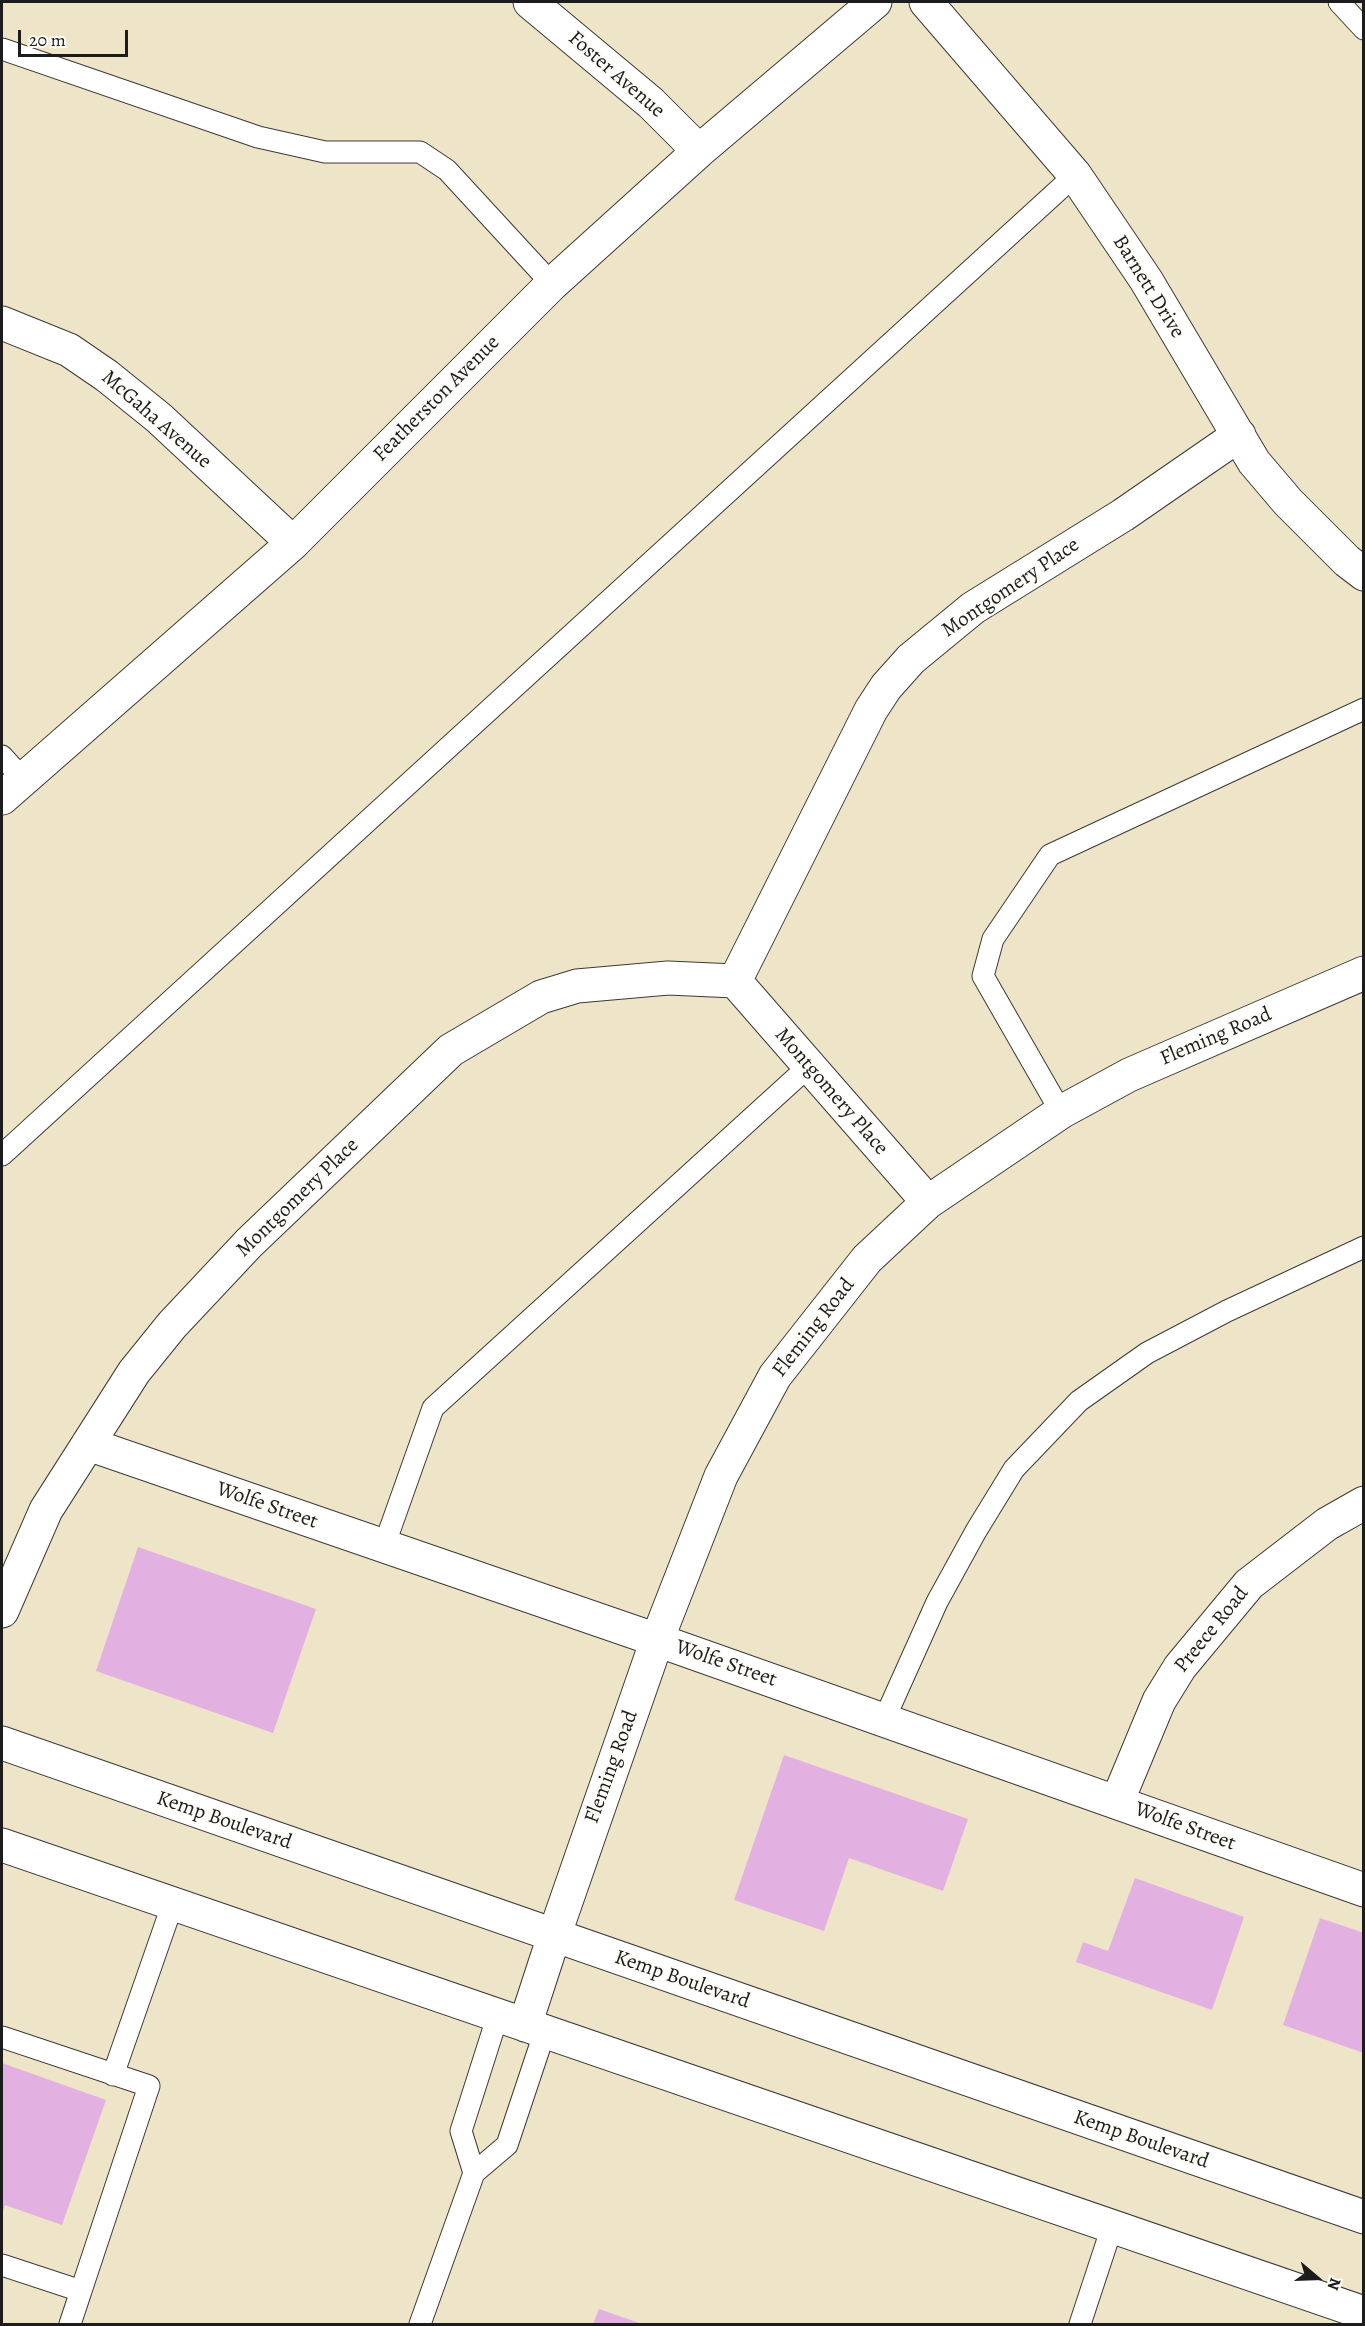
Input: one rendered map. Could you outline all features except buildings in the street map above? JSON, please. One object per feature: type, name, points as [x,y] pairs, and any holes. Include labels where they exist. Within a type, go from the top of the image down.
[{"type":"street","name":"Foster Avenue","points":[[530,2],[651,103],[699,151]]},
{"type":"street","name":"Featherston Avenue","points":[[9,778],[292,543],[552,284],[699,151],[875,2]]},
{"type":"street","name":"Barnett Drive","points":[[926,2],[1075,175],[1146,280],[1254,462],[1288,502],[1347,561],[1364,574]]},
{"type":"street","name":"McGaha Avenue","points":[[2,322],[69,350],[108,375],[159,418],[292,543]]},
{"type":"street","name":"Montgomery Place","points":[[735,981],[871,710],[886,687],[911,658],[973,608],[1123,515],[1239,435]]},
{"type":"street","name":"Fleming Road","points":[[523,2024],[657,1640],[721,1476],[775,1376],[867,1259],[928,1202],[1061,1112],[1129,1075],[1364,973]]},
{"type":"street","name":"Montgomery Place","points":[[2,1611],[46,1510],[134,1372],[172,1325],[249,1244],[450,1050],[541,997],[577,986],[668,978],[735,981],[928,1202]]},
{"type":"street","name":"Wolfe Street","points":[[88,1444],[657,1640],[1364,1890]]},
{"type":"street","name":"Preece Road","points":[[1117,1802],[1160,1701],[1180,1667],[1249,1584],[1327,1524],[1364,1503]]},
{"type":"street","name":"Kemp Boulevard","points":[[2,1743],[1364,2217]]},
{"type":"street","points":[[2,1845],[1364,2313]]},
{"type":"lane","points":[[1339,2],[1364,29]]},
{"type":"lane","points":[[2,49],[258,137],[325,152],[420,152],[447,170],[552,284]]},
{"type":"lane","points":[[2,1155],[1075,175]]},
{"type":"lane","points":[[1061,1112],[983,976],[993,939],[1050,855],[1364,709]]},
{"type":"lane","points":[[384,1546],[433,1408],[809,1066]]},
{"type":"lane","points":[[884,1720],[937,1602],[976,1531],[1014,1469],[1078,1401],[1147,1353],[1227,1311],[1364,1247]]},
{"type":"lane","points":[[113,2074],[173,1903]]},
{"type":"lane","points":[[474,2173],[461,2131],[523,2024]]},
{"type":"lane","points":[[420,2325],[474,2173],[507,2145],[523,2024]]},
{"type":"lane","points":[[2,2037],[149,2086],[70,2325]]},
{"type":"lane","points":[[1080,2325],[1112,2227]]},
{"type":"lane","points":[[2,2265],[81,2291]]}]
